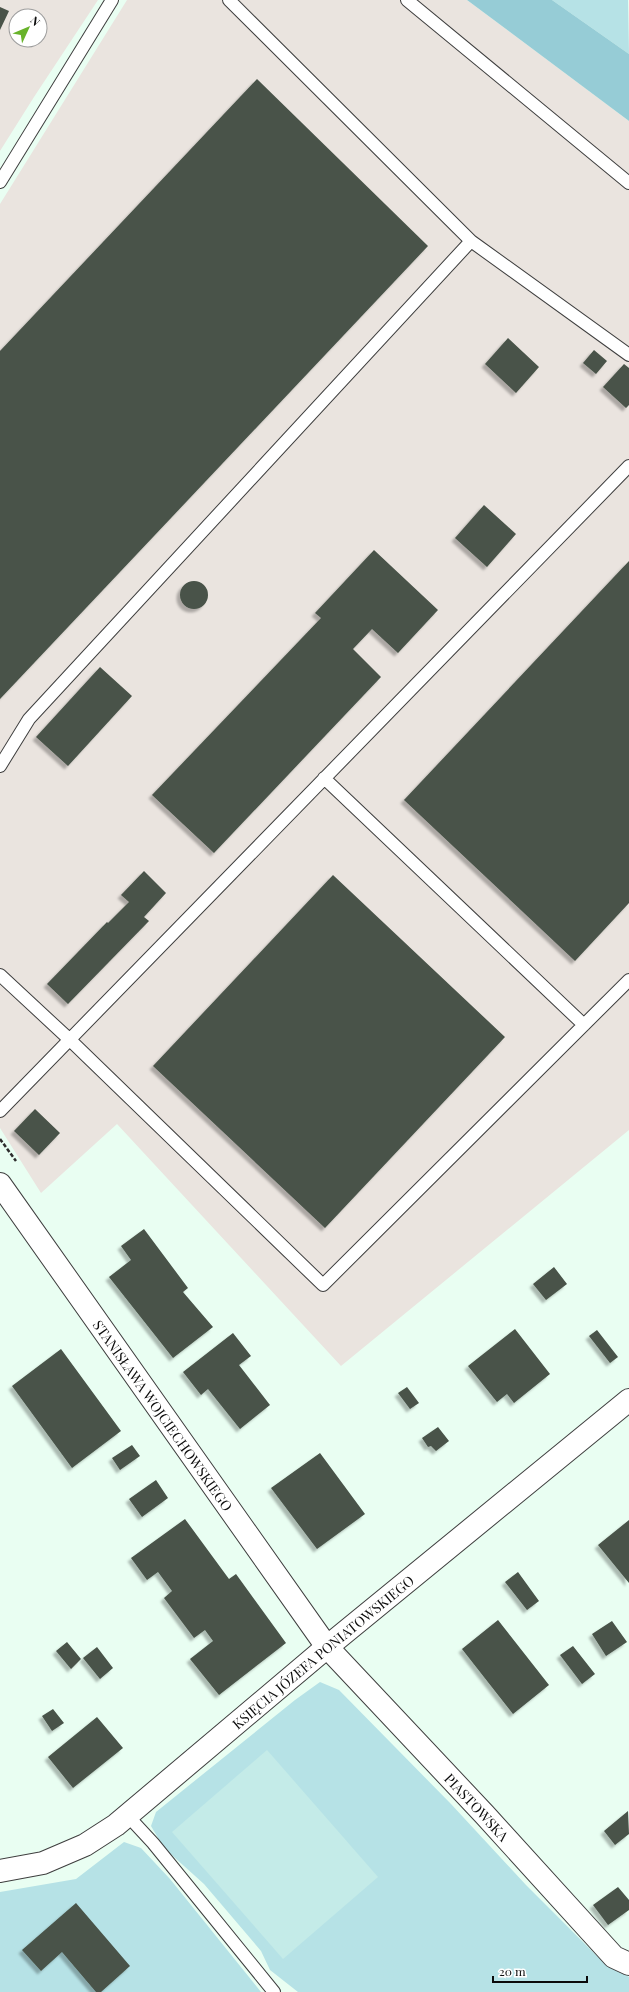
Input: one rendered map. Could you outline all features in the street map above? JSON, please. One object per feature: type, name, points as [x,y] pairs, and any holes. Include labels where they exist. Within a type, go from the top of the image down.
[{"type":"street","name":"STANISŁAWA WOJCIECHOWSKIEGO","points":[[0,1184],[327,1647]]},
{"type":"street","name":"KSIĘCIA JÓZEFA PONIATOWSKIEGO","points":[[0,1871],[42,1863],[85,1845],[116,1825],[327,1647],[629,1400]]},
{"type":"street","name":"PIASTOWSKA","points":[[327,1647],[485,1815],[614,1957],[629,1964]]},
{"type":"lane","points":[[0,182],[112,0]]},
{"type":"lane","points":[[229,0],[472,241],[629,355]]},
{"type":"lane","points":[[407,0],[629,184]]},
{"type":"lane","points":[[0,766],[29,720],[472,241]]},
{"type":"lane","points":[[0,1111],[629,466]]},
{"type":"lane","points":[[324,778],[584,1025]]},
{"type":"lane","points":[[0,975],[323,1285],[629,980]]},
{"type":"lane","points":[[127,1815],[153,1843],[274,1992]]},
{"type":"path","points":[[0,1138],[18,1163]]},
{"type":"shaded area","points":[[0,0],[98,0],[0,151]]},
{"type":"shaded area","points":[[127,0],[467,0],[629,121],[629,1130],[341,1366],[117,1124],[41,1193],[0,1128],[0,204]]},
{"type":"shaded area","points":[[467,0],[552,0],[629,54],[629,121]]},
{"type":"shaded area","points":[[552,0],[628,0],[629,54]]},
{"type":"shaded area","points":[[320,1682],[339,1690],[451,1804],[526,1885],[601,1960],[629,1977],[629,1992],[298,1992],[270,1970],[261,1951],[204,1884],[164,1848],[151,1826],[156,1812],[295,1700]]},
{"type":"shaded area","points":[[267,1750],[378,1877],[283,1959],[172,1832]]},
{"type":"shaded area","points":[[124,1842],[141,1848],[170,1879],[261,1992],[0,1992],[0,1892],[76,1879]]},
{"type":"building","points":[[0,7],[8,11],[8,13],[0,30]]},
{"type":"building","points":[[257,79],[428,246],[0,699],[0,351]]},
{"type":"building","points":[[508,338],[539,367],[516,393],[485,364]]},
{"type":"building","points":[[594,350],[607,361],[596,374],[583,363]]},
{"type":"building","points":[[624,364],[629,368],[629,405],[626,408],[603,387]]},
{"type":"building","points":[[484,505],[516,534],[487,567],[455,538]]},
{"type":"building","points":[[374,550],[438,610],[398,653],[372,629],[353,649],[381,677],[214,853],[152,795],[321,618],[315,613]]},
{"type":"building","points":[[629,561],[629,903],[575,961],[404,800]]},
{"type":"building","points":[[194,581],[204,585],[208,595],[204,605],[194,609],[184,605],[180,595],[184,585]]},
{"type":"building","points":[[100,667],[132,696],[68,766],[36,737]]},
{"type":"building","points":[[144,871],[166,893],[144,917],[149,921],[68,1004],[47,984],[107,922],[108,923],[129,902],[121,895]]},
{"type":"building","points":[[333,875],[505,1037],[325,1228],[153,1066]]},
{"type":"building","points":[[35,1109],[60,1133],[39,1155],[14,1131]]},
{"type":"building","points":[[144,1229],[188,1288],[183,1292],[213,1327],[173,1358],[109,1277],[131,1260],[121,1246]]},
{"type":"building","points":[[554,1267],[567,1284],[546,1300],[533,1284]]},
{"type":"building","points":[[515,1329],[550,1374],[514,1403],[507,1394],[497,1402],[468,1366]]},
{"type":"building","points":[[597,1330],[618,1357],[610,1363],[589,1336]]},
{"type":"building","points":[[233,1333],[251,1356],[239,1365],[270,1405],[240,1429],[208,1389],[201,1395],[183,1372]]},
{"type":"building","points":[[61,1349],[121,1431],[72,1468],[12,1386]]},
{"type":"building","points":[[407,1387],[419,1403],[410,1409],[398,1393]]},
{"type":"building","points":[[438,1427],[449,1441],[436,1451],[431,1446],[428,1447],[422,1438]]},
{"type":"building","points":[[132,1445],[140,1456],[120,1470],[112,1458]]},
{"type":"building","points":[[320,1453],[365,1514],[317,1549],[271,1488]]},
{"type":"building","points":[[156,1480],[168,1498],[142,1517],[129,1499]]},
{"type":"building","points":[[185,1519],[229,1579],[236,1574],[286,1643],[219,1695],[190,1659],[213,1641],[205,1630],[194,1638],[164,1598],[172,1591],[158,1572],[147,1580],[131,1558]]},
{"type":"building","points":[[629,1520],[629,1583],[598,1545]]},
{"type":"building","points":[[518,1572],[539,1601],[527,1610],[505,1582]]},
{"type":"building","points":[[498,1620],[549,1685],[513,1714],[462,1649]]},
{"type":"building","points":[[612,1621],[627,1642],[606,1656],[592,1634]]},
{"type":"building","points":[[67,1642],[81,1659],[71,1669],[56,1651]]},
{"type":"building","points":[[573,1646],[595,1674],[582,1684],[560,1655]]},
{"type":"building","points":[[97,1647],[113,1668],[100,1679],[83,1658]]},
{"type":"building","points":[[53,1709],[64,1723],[52,1731],[42,1716]]},
{"type":"building","points":[[97,1717],[123,1748],[73,1788],[48,1757]]},
{"type":"building","points":[[628,1811],[629,1834],[615,1845],[604,1831]]},
{"type":"building","points":[[618,1887],[629,1900],[629,1910],[608,1925],[593,1905]]},
{"type":"building","points":[[76,1903],[130,1966],[101,1992],[96,1992],[62,1952],[41,1971],[22,1950]]}]
